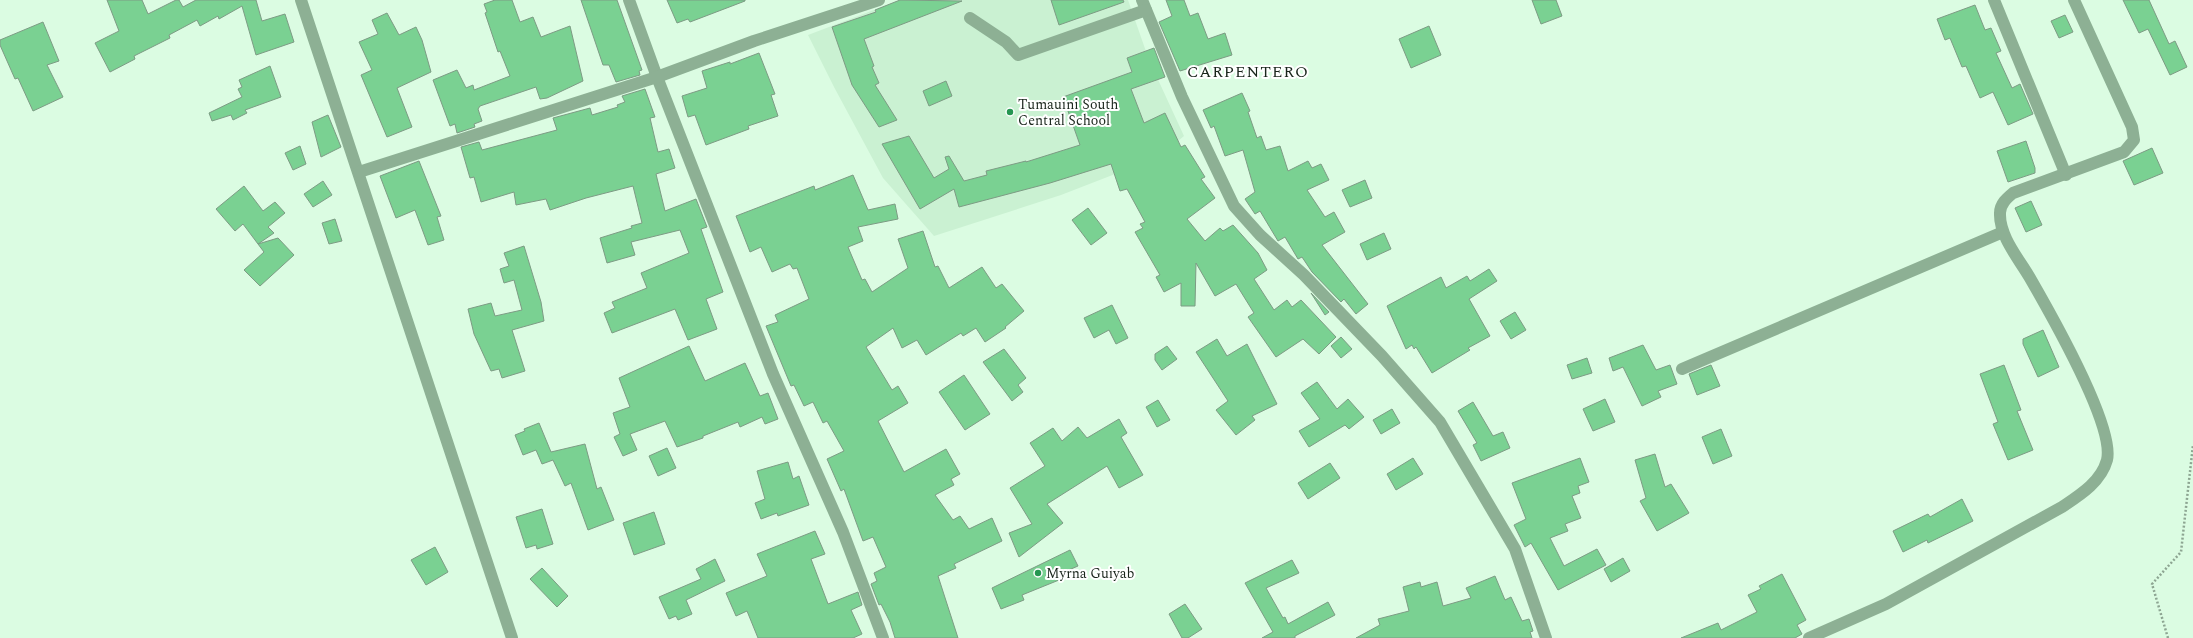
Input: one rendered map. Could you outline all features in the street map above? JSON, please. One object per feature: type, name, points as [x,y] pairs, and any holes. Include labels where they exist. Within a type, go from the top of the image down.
[{"type":"street","points":[[301,0],[512,638]]},
{"type":"street","points":[[629,0],[657,77],[773,374],[843,532],[883,638]]},
{"type":"street","points":[[359,172],[657,77],[754,41],[879,0]]},
{"type":"street","points":[[1994,0],[2066,174]]},
{"type":"street","points":[[1809,638],[1886,604],[2062,507],[2083,492],[2104,469],[2108,454],[2104,429],[2092,395],[2032,282],[2003,232],[2000,212],[2004,200],[2013,193],[2124,152],[2132,145],[2134,134],[2074,0]]},
{"type":"street","points":[[970,18],[1006,42],[1018,55],[1144,5],[1182,97],[1234,206],[1260,235],[1304,275],[1382,356],[1440,422],[1515,549],[1546,638]]},
{"type":"street","points":[[1682,370],[2003,232]]},
{"type":"path","points":[[2168,638],[2152,584],[2181,552],[2193,445]]},
{"type":"shaded area","name":"Tumauini South Central School","points":[[900,0],[1128,0],[1149,60],[1184,136],[1159,157],[1061,195],[934,236],[883,178],[808,35]]},
{"type":"building","points":[[107,0],[142,0],[148,14],[176,0],[179,0],[183,7],[196,0],[256,0],[262,21],[285,14],[294,42],[256,55],[242,6],[219,19],[218,16],[200,26],[197,20],[169,35],[170,38],[134,56],[135,59],[110,72],[95,43],[119,31]]},
{"type":"building","points":[[495,0],[512,0],[520,22],[533,17],[541,37],[570,26],[583,81],[547,98],[540,99],[536,87],[480,106],[478,109],[482,121],[474,124],[475,127],[457,133],[455,124],[450,126],[433,80],[457,70],[466,88],[473,85],[474,90],[510,76],[500,51],[498,52],[485,13],[487,12],[484,4]]},
{"type":"building","points":[[581,0],[617,0],[642,70],[639,71],[640,75],[616,82],[609,65],[603,65]]},
{"type":"building","points":[[667,0],[745,1],[690,22],[688,19],[677,23]]},
{"type":"building","points":[[900,0],[962,1],[864,39],[874,66],[872,67],[879,83],[875,85],[897,120],[879,127],[852,85],[832,27],[876,12],[875,10]]},
{"type":"building","points":[[1051,0],[1123,0],[1124,2],[1059,25]]},
{"type":"building","points":[[1166,0],[1184,0],[1190,16],[1198,13],[1208,39],[1225,33],[1232,55],[1180,71],[1159,22],[1172,16]]},
{"type":"building","points":[[1532,0],[1556,0],[1562,16],[1541,24]]},
{"type":"building","points":[[2123,0],[2149,0],[2169,44],[2175,41],[2187,67],[2170,75],[2148,29],[2139,33]]},
{"type":"building","points":[[1975,5],[1985,30],[1991,28],[2001,51],[1996,53],[2012,88],[2020,84],[2033,114],[2008,125],[1993,92],[1980,98],[1966,66],[1962,67],[1950,38],[1945,40],[1937,19]]},
{"type":"building","points":[[387,13],[399,35],[416,27],[422,40],[431,72],[397,88],[412,127],[387,137],[361,75],[372,70],[359,42],[378,34],[372,20]]},
{"type":"building","points":[[2065,15],[2073,32],[2059,38],[2051,21]]},
{"type":"building","points":[[43,22],[59,61],[47,65],[63,97],[33,111],[18,78],[15,79],[0,45],[0,40]]},
{"type":"building","points":[[1429,26],[1441,55],[1411,68],[1399,39]]},
{"type":"building","points":[[1154,48],[1165,77],[1131,89],[1144,123],[1165,113],[1181,147],[1185,145],[1205,177],[1201,179],[1215,198],[1187,219],[1205,241],[1220,228],[1223,231],[1233,225],[1258,253],[1267,270],[1254,279],[1274,310],[1287,300],[1292,307],[1301,300],[1336,337],[1319,354],[1303,339],[1276,357],[1248,317],[1254,313],[1236,284],[1215,296],[1196,263],[1195,306],[1181,306],[1181,283],[1164,292],[1156,277],[1160,275],[1135,232],[1143,228],[1140,224],[1145,222],[1127,189],[1120,191],[1111,164],[1050,183],[959,207],[954,189],[920,209],[882,144],[909,136],[934,178],[949,169],[945,157],[949,156],[964,181],[987,175],[986,171],[1026,162],[1080,145],[1063,97],[1132,72],[1127,58]]},
{"type":"building","points":[[759,53],[775,94],[771,95],[778,116],[748,126],[749,129],[706,145],[695,115],[688,117],[682,96],[707,88],[702,71],[730,62],[730,64]]},
{"type":"building","points":[[270,66],[281,97],[245,110],[247,113],[233,120],[231,115],[212,121],[209,113],[242,97],[238,89],[242,87],[239,80]]},
{"type":"building","points":[[946,81],[952,96],[929,106],[923,91]]},
{"type":"building","points":[[645,89],[655,117],[650,118],[658,152],[669,149],[675,168],[656,174],[665,211],[696,199],[707,227],[701,229],[723,292],[706,299],[717,329],[688,340],[675,309],[612,333],[604,313],[615,308],[612,302],[647,288],[641,273],[689,253],[680,230],[631,242],[635,255],[607,263],[600,238],[632,228],[631,226],[642,223],[633,186],[586,198],[550,210],[546,199],[516,205],[514,192],[481,202],[474,177],[470,178],[461,147],[479,142],[482,150],[557,130],[553,118],[590,108],[592,115],[618,107],[617,105],[625,102],[622,96]]},
{"type":"building","points":[[1242,93],[1250,111],[1248,112],[1257,138],[1261,136],[1266,150],[1280,146],[1288,171],[1308,161],[1312,168],[1321,164],[1329,180],[1307,190],[1325,217],[1334,212],[1345,232],[1322,245],[1368,304],[1356,314],[1344,299],[1341,302],[1312,272],[1302,257],[1298,259],[1285,237],[1278,241],[1260,211],[1255,214],[1245,199],[1255,192],[1243,150],[1225,156],[1214,126],[1211,128],[1203,110]]},
{"type":"building","points":[[328,115],[341,147],[321,157],[312,122]]},
{"type":"building","points":[[2026,141],[2035,168],[2035,173],[2008,182],[1997,151]]},
{"type":"building","points":[[300,146],[306,164],[293,170],[285,153]]},
{"type":"building","points":[[2152,148],[2163,173],[2134,185],[2123,161]]},
{"type":"building","points":[[419,161],[441,216],[437,217],[444,240],[428,245],[415,210],[396,218],[380,176]]},
{"type":"building","points":[[853,175],[868,210],[895,204],[898,219],[858,227],[863,241],[848,247],[862,280],[865,279],[872,292],[908,268],[898,239],[923,231],[935,267],[938,266],[949,288],[982,267],[996,288],[1002,284],[1024,311],[1005,327],[1006,328],[985,342],[976,328],[963,336],[961,333],[926,355],[917,340],[902,348],[893,328],[866,347],[892,390],[898,386],[908,403],[878,421],[904,472],[946,449],[960,474],[951,479],[954,485],[935,495],[953,520],[960,516],[969,529],[992,518],[1002,541],[954,564],[956,568],[938,576],[958,638],[895,638],[890,622],[881,604],[879,605],[871,584],[877,581],[874,573],[886,567],[873,537],[863,541],[844,489],[841,491],[827,459],[844,451],[827,421],[823,423],[813,402],[804,406],[794,385],[791,386],[766,326],[778,322],[775,315],[809,299],[797,268],[793,269],[790,264],[772,272],[761,247],[750,252],[736,216],[814,186],[815,190]]},
{"type":"building","points":[[1365,180],[1372,198],[1350,207],[1342,190]]},
{"type":"building","points":[[323,181],[332,195],[313,207],[304,194]]},
{"type":"building","points":[[244,186],[263,211],[275,202],[285,213],[268,227],[274,233],[258,244],[243,224],[235,231],[216,209]]},
{"type":"building","points":[[2031,201],[2042,225],[2026,232],[2015,208]]},
{"type":"building","points":[[1088,208],[1107,233],[1091,245],[1072,220]]},
{"type":"building","points":[[335,219],[342,241],[329,244],[322,223]]},
{"type":"building","points":[[1384,233],[1391,249],[1367,260],[1360,244]]},
{"type":"building","points":[[278,238],[294,255],[260,286],[244,270],[264,252],[258,244]]},
{"type":"building","points":[[524,246],[541,302],[544,321],[512,330],[525,371],[502,378],[499,369],[491,371],[474,334],[468,309],[491,303],[495,316],[522,310],[514,280],[504,283],[500,269],[509,266],[504,253]]},
{"type":"building","points":[[1489,269],[1497,281],[1469,299],[1490,336],[1468,348],[1470,350],[1432,373],[1416,347],[1414,349],[1412,345],[1406,349],[1387,306],[1441,277],[1446,288],[1467,276],[1470,281]]},
{"type":"building","points":[[1311,293],[1329,312],[1325,315]]},
{"type":"building","points":[[1112,305],[1128,338],[1116,344],[1109,330],[1094,338],[1084,318]]},
{"type":"building","points":[[1515,312],[1526,330],[1511,339],[1500,321]]},
{"type":"building","points":[[2043,330],[2059,367],[2038,377],[2023,344],[2023,339]]},
{"type":"building","points":[[1341,337],[1352,349],[1341,358],[1331,346]]},
{"type":"building","points":[[1217,339],[1227,356],[1247,344],[1277,404],[1252,416],[1255,420],[1236,435],[1216,410],[1228,401],[1196,352]]},
{"type":"building","points":[[1643,345],[1656,370],[1670,365],[1677,384],[1658,391],[1661,397],[1642,406],[1623,367],[1613,371],[1609,358]]},
{"type":"building","points":[[689,346],[705,381],[745,363],[760,396],[768,393],[778,419],[765,424],[762,417],[740,427],[738,422],[703,436],[703,438],[677,447],[665,421],[630,434],[637,450],[623,456],[614,437],[620,434],[613,413],[630,407],[619,378]]},
{"type":"building","points":[[1167,346],[1177,359],[1162,370],[1155,360],[1155,354]]},
{"type":"building","points":[[1004,349],[1026,378],[1018,385],[1023,392],[1012,401],[983,362]]},
{"type":"building","points":[[1587,358],[1592,373],[1572,379],[1567,365]]},
{"type":"building","points":[[1711,365],[1720,386],[1697,395],[1689,374]]},
{"type":"building","points":[[2004,365],[2021,410],[2017,411],[2033,450],[2008,460],[1993,424],[1998,422],[1980,374]]},
{"type":"building","points":[[964,375],[990,414],[965,430],[939,392]]},
{"type":"building","points":[[1317,382],[1337,409],[1348,399],[1364,417],[1349,429],[1345,425],[1309,447],[1299,431],[1320,419],[1301,393]]},
{"type":"building","points":[[1605,399],[1615,422],[1593,431],[1583,409]]},
{"type":"building","points":[[1158,400],[1170,420],[1157,427],[1146,407]]},
{"type":"building","points":[[1473,402],[1493,436],[1503,432],[1510,448],[1481,461],[1473,445],[1477,443],[1458,411]]},
{"type":"building","points":[[1392,409],[1400,423],[1381,434],[1373,420]]},
{"type":"building","points":[[1119,419],[1127,433],[1121,437],[1143,475],[1119,488],[1107,466],[1047,504],[1063,523],[1019,557],[1009,533],[1032,524],[1010,488],[1045,466],[1030,443],[1053,428],[1062,441],[1078,427],[1087,438]]},
{"type":"building","points":[[539,423],[551,452],[585,444],[597,489],[601,487],[614,520],[588,530],[571,483],[565,486],[553,460],[542,464],[536,450],[523,455],[515,435],[525,431],[524,429]]},
{"type":"building","points":[[1721,429],[1732,456],[1713,464],[1702,437]]},
{"type":"building","points":[[667,448],[676,468],[658,476],[649,456]]},
{"type":"building","points":[[1655,454],[1665,487],[1671,484],[1689,513],[1657,531],[1640,501],[1646,498],[1635,460]]},
{"type":"building","points":[[1413,458],[1423,474],[1396,490],[1387,474]]},
{"type":"building","points":[[1580,458],[1589,482],[1578,486],[1580,493],[1572,496],[1581,518],[1565,524],[1568,531],[1550,538],[1564,566],[1597,549],[1606,565],[1558,590],[1531,543],[1525,547],[1514,525],[1526,519],[1512,483]]},
{"type":"building","points":[[788,462],[793,479],[799,476],[809,505],[778,516],[777,513],[761,519],[755,503],[765,499],[757,471]]},
{"type":"building","points":[[1330,463],[1340,478],[1308,499],[1298,483]]},
{"type":"building","points":[[1962,499],[1973,521],[1928,543],[1927,540],[1903,552],[1893,531],[1928,514],[1930,517]]},
{"type":"building","points":[[542,509],[553,544],[537,549],[536,545],[526,548],[516,517]]},
{"type":"building","points":[[654,512],[665,544],[634,555],[623,523]]},
{"type":"building","points":[[815,531],[825,554],[811,559],[828,604],[858,592],[862,605],[851,610],[862,634],[853,638],[758,638],[747,611],[736,616],[726,593],[767,576],[757,554]]},
{"type":"building","points":[[435,547],[448,572],[426,585],[411,560]]},
{"type":"building","points":[[1070,550],[1078,566],[1057,575],[1059,580],[1022,595],[1024,600],[1001,609],[992,588]]},
{"type":"building","points":[[1623,558],[1630,571],[1611,582],[1604,569]]},
{"type":"building","points":[[715,559],[725,581],[686,600],[692,614],[678,620],[676,616],[669,619],[659,597],[701,579],[696,569]]},
{"type":"building","points":[[1292,560],[1299,573],[1266,588],[1283,618],[1285,617],[1288,624],[1328,602],[1335,615],[1295,636],[1295,638],[1262,638],[1273,632],[1245,583]]},
{"type":"building","points":[[542,568],[568,596],[557,607],[530,579]]},
{"type":"building","points":[[1782,574],[1806,620],[1797,625],[1802,634],[1795,638],[1681,638],[1718,623],[1721,630],[1757,612],[1748,595],[1761,589],[1759,586]]},
{"type":"building","points":[[1495,576],[1505,600],[1511,597],[1522,621],[1529,619],[1533,631],[1530,632],[1532,638],[1356,638],[1380,625],[1378,619],[1409,611],[1403,587],[1420,582],[1421,587],[1437,582],[1443,606],[1471,598],[1466,588]]},
{"type":"building","points":[[1185,604],[1202,629],[1188,638],[1182,638],[1169,614]]},
{"type":"place","name":"Tumauini South Central School","points":[[1010,112]]},
{"type":"place","name":"Myrna Guiyab","points":[[1038,573]]},
{"type":"district","name":"CARPENTERO","points":[[1248,72]]}]
